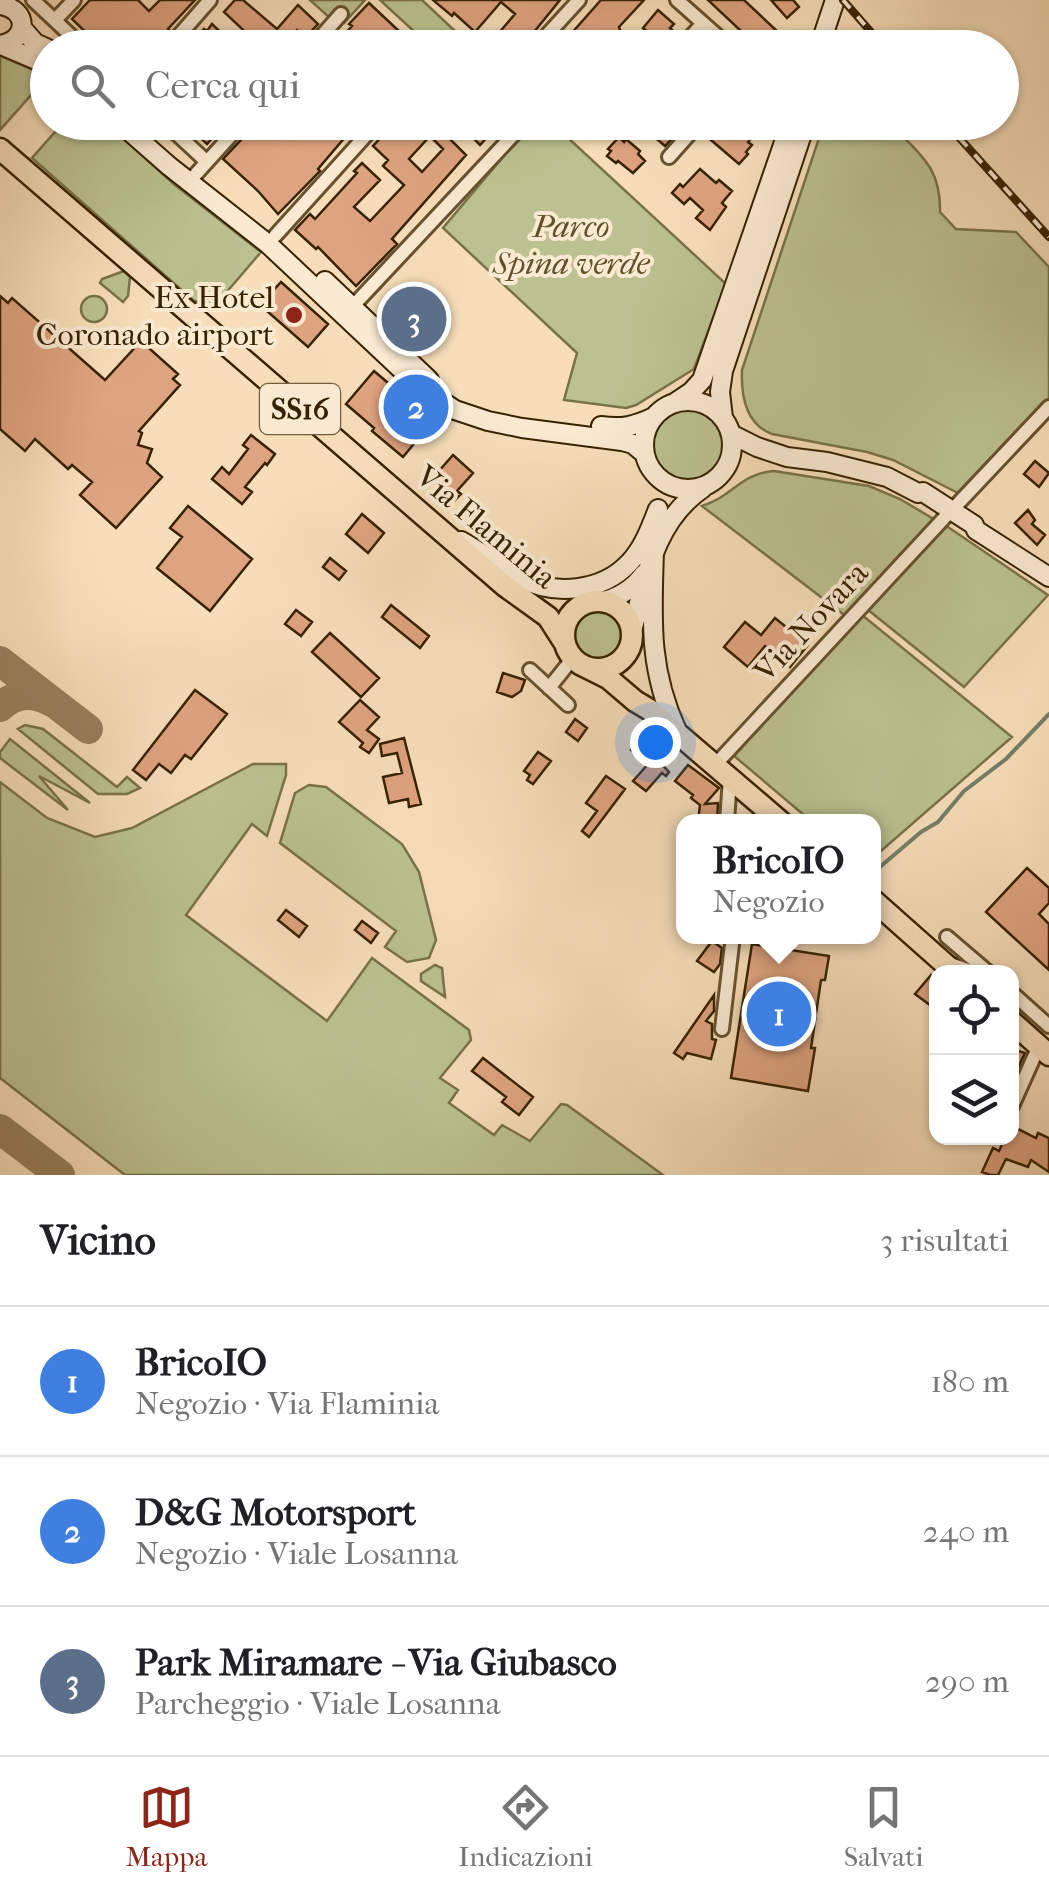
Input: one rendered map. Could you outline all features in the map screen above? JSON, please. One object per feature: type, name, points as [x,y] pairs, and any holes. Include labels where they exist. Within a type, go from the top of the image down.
[{"type":"main road","points":[[824,30],[835,0]]},
{"type":"main road","points":[[836,30],[846,0]]},
{"type":"main road","points":[[0,45],[16,39],[11,8]]},
{"type":"main road","points":[[11,8],[30,35]]},
{"type":"main road","points":[[0,45],[30,58]]},
{"type":"main road","points":[[139,140],[268,244],[420,387],[454,410],[488,421],[622,440],[645,454],[658,477],[653,651],[665,704],[677,732]]},
{"type":"main road","points":[[162,140],[202,168],[428,378],[460,400],[490,410],[620,429],[654,417],[702,380],[785,140]]},
{"type":"main road","points":[[654,551],[628,652],[613,666],[593,669],[573,655],[566,624],[572,614],[591,604],[614,599],[633,587],[654,551],[686,500],[726,467],[732,451],[720,392],[723,371],[800,140]]},
{"type":"main road","name":"Via Flaminia","points":[[0,149],[505,586],[548,616],[573,655],[650,710],[772,814]]},
{"type":"main road","points":[[676,402],[710,406],[727,426],[757,447],[787,457],[863,470],[923,492],[1049,578]]},
{"type":"main road","points":[[645,454],[644,438],[654,417]]},
{"type":"main road","points":[[726,467],[756,458],[787,457]]},
{"type":"main road","points":[[658,477],[678,488],[694,489],[708,484]]},
{"type":"main road","points":[[440,529],[523,580],[550,588],[575,589],[600,583],[628,564],[658,509]]},
{"type":"main road","points":[[505,586],[539,601],[613,605],[624,613],[632,635]]},
{"type":"main road","name":"Via Flaminia","points":[[632,635],[630,666],[636,687],[650,710]]},
{"type":"main road","points":[[881,907],[945,965]]},
{"type":"main road","points":[[1019,1028],[1044,1050]]},
{"type":"street","points":[[33,0],[65,30]]},
{"type":"street","points":[[55,20],[74,0]]},
{"type":"street","points":[[184,30],[210,0]]},
{"type":"street","points":[[552,30],[579,0]]},
{"type":"street","points":[[677,0],[711,30]]},
{"type":"street","points":[[326,30],[341,14]]},
{"type":"street","points":[[697,30],[703,23]]},
{"type":"street","points":[[179,140],[202,168],[227,140]]},
{"type":"street","points":[[275,236],[362,140]]},
{"type":"street","points":[[353,306],[509,140]]},
{"type":"street","points":[[669,157],[684,140]]},
{"type":"street","name":"Via Novara","points":[[722,771],[949,513],[1049,407]]},
{"type":"street","points":[[550,688],[573,655]]},
{"type":"street","points":[[530,670],[568,705]]},
{"type":"street","points":[[722,771],[725,814]]},
{"type":"street","points":[[947,936],[980,965]]},
{"type":"street","points":[[722,1028],[733,944]]},
{"type":"street","points":[[1019,999],[1049,1026]]},
{"type":"street","points":[[1019,1094],[1044,1050]]},
{"type":"green space","points":[[310,0],[365,0],[344,23],[331,19]]},
{"type":"green space","points":[[380,0],[422,0],[454,30],[413,30]]},
{"type":"green space","points":[[0,56],[30,68],[30,96],[0,130]]},
{"type":"green space","points":[[48,140],[125,140],[261,252],[212,309],[204,302],[194,301],[32,158]]},
{"type":"green space","name":"Parco Spina verde","points":[[517,140],[570,140],[726,284],[694,369],[626,408],[564,400],[577,353],[443,228]]},
{"type":"green space","points":[[818,140],[906,140],[932,172],[940,212],[956,229],[1016,232],[1049,267],[1049,398],[960,494],[893,460],[763,429],[746,408],[742,370]]},
{"type":"green space","points":[[124,271],[130,277],[128,296],[123,302],[100,283]]},
{"type":"green space","points":[[94,296],[103,300],[107,309],[103,318],[94,322],[85,318],[81,309],[85,300]]},
{"type":"green space","points":[[688,409],[713,420],[724,445],[713,470],[688,481],[663,470],[652,445],[663,420]]},
{"type":"green space","points":[[774,471],[869,486],[937,521],[847,617],[702,506],[752,476]]},
{"type":"green space","points":[[945,525],[1048,595],[964,687],[867,609]]},
{"type":"green space","points":[[598,610],[616,618],[624,636],[616,654],[598,662],[580,654],[572,636],[580,618]]},
{"type":"green space","points":[[862,615],[1012,737],[881,851],[881,814],[803,814],[733,755]]},
{"type":"green space","points":[[25,725],[43,729],[117,787],[127,777],[140,788],[127,794],[98,794],[18,729]]},
{"type":"green space","points":[[10,739],[90,803],[39,776],[68,810],[0,758]]},
{"type":"green space","points":[[253,764],[286,764],[267,836],[252,824],[186,915],[327,1021],[372,958],[469,1030],[471,1040],[440,1078],[458,1090],[449,1103],[494,1135],[502,1125],[530,1141],[561,1104],[567,1105],[663,1175],[125,1175],[0,1078],[0,782],[47,818],[95,837],[132,828]]},
{"type":"green space","points":[[309,785],[326,787],[402,844],[419,872],[436,940],[429,958],[407,962],[385,947],[396,931],[280,843],[295,793]]},
{"type":"green space","points":[[435,965],[442,968],[445,997],[421,981],[421,974]]},
{"type":"building","points":[[90,0],[138,0],[149,11],[160,0],[195,0],[169,30],[83,30],[72,19]]},
{"type":"building","points":[[235,0],[243,0],[277,29],[298,5],[318,24],[312,30],[243,30],[224,12]]},
{"type":"building","points":[[433,0],[560,0],[536,30],[501,30],[515,14],[501,2],[477,30],[454,13],[452,16]]},
{"type":"building","points":[[601,0],[644,0],[620,30],[574,30]]},
{"type":"building","points":[[708,0],[744,0],[776,30],[740,30]]},
{"type":"building","points":[[771,0],[793,0],[799,7],[787,18]]},
{"type":"building","points":[[369,3],[398,30],[348,30],[352,26],[349,24]]},
{"type":"building","points":[[658,10],[674,24],[672,30],[643,28]]},
{"type":"building","points":[[241,140],[343,140],[320,171],[278,214],[223,159]]},
{"type":"building","points":[[379,140],[426,140],[409,159],[422,172],[443,149],[434,140],[451,140],[466,155],[392,239],[397,244],[356,286],[318,247],[295,230],[310,214],[315,219],[362,163],[380,180],[354,207],[370,221],[404,185],[383,166],[388,160],[373,146]]},
{"type":"building","points":[[616,140],[627,140],[645,161],[633,173],[607,156],[611,151],[608,149]]},
{"type":"building","points":[[711,140],[750,140],[748,154],[739,164]]},
{"type":"building","points":[[700,169],[732,191],[710,230],[696,218],[703,210],[690,198],[684,204],[672,193]]},
{"type":"building","name":"Ex Hotel Coronado airport","points":[[281,282],[328,324],[308,347],[260,305]]},
{"type":"building","points":[[0,296],[8,303],[12,298],[105,380],[141,341],[178,374],[173,379],[180,385],[139,431],[142,433],[138,445],[152,449],[147,463],[162,477],[116,528],[80,495],[92,482],[72,465],[68,469],[35,439],[25,451],[0,429]]},
{"type":"building","points":[[374,371],[433,421],[403,457],[346,404]]},
{"type":"building","points":[[251,435],[275,454],[245,487],[252,492],[242,504],[212,479],[222,467],[229,474],[248,449],[243,445]]},
{"type":"building","points":[[453,455],[473,473],[457,491],[461,494],[455,500],[431,480]]},
{"type":"building","points":[[1035,461],[1049,473],[1039,487],[1024,474]]},
{"type":"building","points":[[188,506],[252,559],[210,611],[157,568],[182,537],[170,528]]},
{"type":"building","points":[[1028,510],[1035,520],[1032,524],[1045,535],[1037,545],[1015,523]]},
{"type":"building","points":[[362,514],[384,533],[368,553],[346,534]]},
{"type":"building","points":[[330,558],[346,571],[339,580],[323,567]]},
{"type":"building","points":[[391,605],[429,636],[420,648],[382,617]]},
{"type":"building","points":[[296,610],[312,622],[301,636],[285,624]]},
{"type":"building","points":[[775,618],[808,645],[790,667],[765,646],[748,667],[724,647],[745,622],[761,635]]},
{"type":"building","points":[[330,633],[379,678],[361,697],[312,652]]},
{"type":"building","points":[[503,673],[525,680],[521,691],[512,697],[497,692]]},
{"type":"building","points":[[195,690],[227,714],[191,759],[185,755],[171,773],[159,764],[146,780],[133,770]]},
{"type":"building","points":[[360,700],[379,717],[367,730],[379,739],[369,753],[339,722]]},
{"type":"building","points":[[575,719],[587,728],[578,741],[566,732]]},
{"type":"building","points":[[646,731],[661,743],[652,754],[669,772],[666,776],[662,773],[646,791],[633,781],[649,763],[631,750]]},
{"type":"building","points":[[404,738],[421,804],[409,807],[408,799],[389,803],[383,777],[402,773],[397,753],[382,756],[380,744]]},
{"type":"building","points":[[538,752],[551,761],[533,784],[524,771]]},
{"type":"building","points":[[688,765],[719,788],[705,804],[718,803],[717,814],[699,814],[700,805],[691,798],[693,795],[675,781]]},
{"type":"building","points":[[606,776],[625,789],[589,837],[582,831],[597,811],[586,803]]},
{"type":"building","points":[[1027,868],[1049,888],[1049,903],[1039,914],[1049,924],[1049,970],[986,912]]},
{"type":"building","points":[[286,910],[307,926],[299,937],[278,920]]},
{"type":"building","points":[[362,921],[378,933],[371,943],[355,930]]},
{"type":"building","points":[[710,944],[722,948],[720,964],[714,972],[697,961]]},
{"type":"building","points":[[752,944],[829,956],[825,980],[821,980],[808,1091],[731,1078]]},
{"type":"building","points":[[929,977],[929,1004],[915,994]]},
{"type":"building","points":[[714,995],[714,1011],[706,1021],[712,1024],[712,1039],[716,1040],[711,1059],[687,1053],[683,1059],[674,1053]]},
{"type":"building","points":[[483,1058],[533,1097],[519,1115],[502,1102],[506,1097],[472,1071]]},
{"type":"building","points":[[1019,1130],[1036,1138],[1038,1133],[1049,1138],[1049,1172],[1031,1160],[1028,1167],[1006,1159],[998,1175],[982,1172],[993,1148],[999,1151],[1002,1145],[1019,1145]]},
{"type":"waterway","points":[[881,866],[938,822],[964,791],[1006,759],[1049,714]]},
{"type":"taxiway","points":[[0,661],[88,729]]},
{"type":"taxiway","points":[[0,707],[25,695],[52,702]]},
{"type":"taxiway","points":[[0,1129],[60,1175]]},
{"type":"railway","points":[[843,0],[869,30]]},
{"type":"railway","points":[[961,140],[1049,237]]},
{"type":"place","name":"Ex Hotel Coronado airport","points":[[294,315]]},
{"type":"place","name":"Park Miramare - Via Giubasco","points":[[414,319]]},
{"type":"place","name":"D&G Motorsport","points":[[416,407]]},
{"type":"place","name":"BricoIO","points":[[779,1014]]}]
